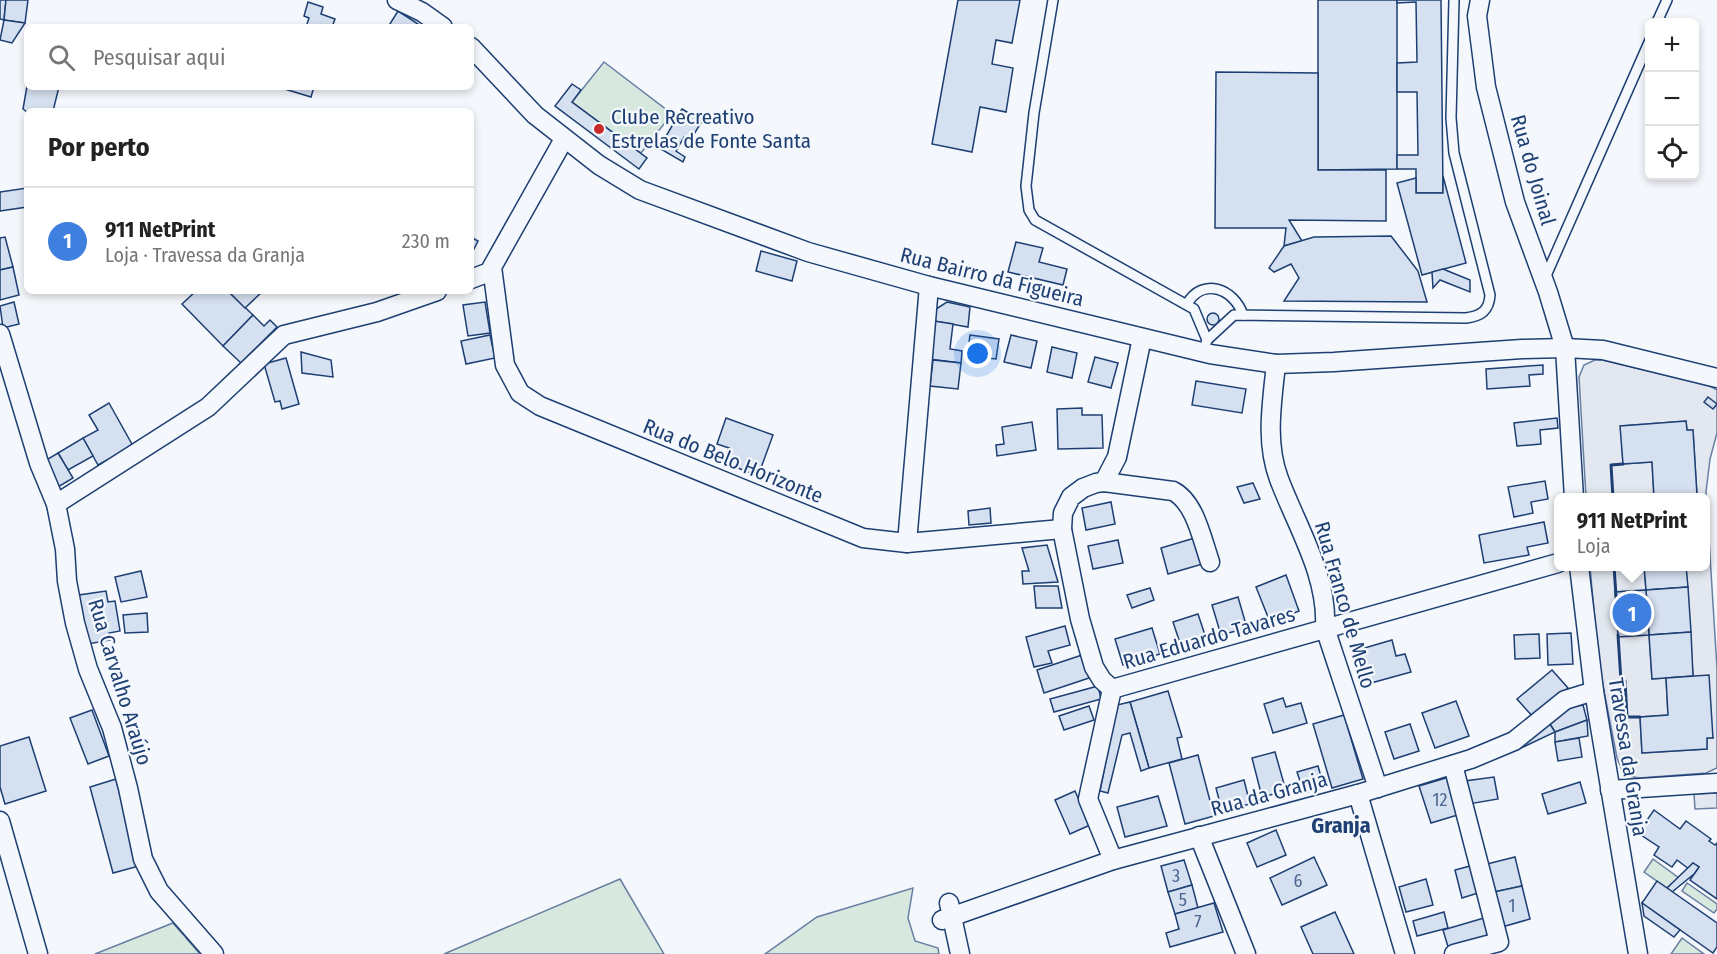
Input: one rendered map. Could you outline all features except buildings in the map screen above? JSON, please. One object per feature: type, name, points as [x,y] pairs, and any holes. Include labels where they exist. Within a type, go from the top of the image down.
[{"type":"street","points":[[397,0],[422,12],[439,24]]},
{"type":"street","points":[[429,0],[448,24]]},
{"type":"street","name":"Rua do Joinal","points":[[1480,0],[1477,16],[1486,87],[1515,202],[1544,280],[1565,348]]},
{"type":"street","name":"Rua Bairro da Figueira","points":[[474,50],[535,115],[599,165],[640,190],[808,252],[929,285],[1142,338],[1205,346],[1276,364],[1565,348],[1603,350],[1717,378]]},
{"type":"street","points":[[474,278],[492,271],[495,259],[564,139]]},
{"type":"street","name":"Rua do Belo Horizonte","points":[[492,271],[505,365],[514,386],[540,406],[856,536],[907,543],[1062,529]]},
{"type":"street","points":[[907,543],[929,285]]},
{"type":"street","points":[[56,504],[208,407],[285,335],[377,312],[428,294]]},
{"type":"street","name":"Rua Carvalho Araújo","points":[[0,334],[39,463],[56,504],[75,623],[88,669],[112,728],[143,859],[159,891],[214,954]]},
{"type":"street","points":[[1104,482],[1117,457],[1142,338]]},
{"type":"street","points":[[1565,348],[1574,493]]},
{"type":"street","name":"Rua Franco de Mello","points":[[1276,364],[1269,433],[1278,477],[1304,534],[1326,606],[1325,628],[1378,788]]},
{"type":"street","name":"Rua Eduardo Tavares","points":[[1210,562],[1190,506],[1181,495],[1163,489],[1104,482],[1088,485],[1071,497],[1063,513],[1062,529],[1078,611],[1094,667],[1102,680],[1112,689],[1554,563]]},
{"type":"street","name":"Travessa da Granja","points":[[1579,571],[1594,691],[1638,954]]},
{"type":"street","points":[[1112,689],[1088,799],[1113,860]]},
{"type":"street","name":"Rua da Granja","points":[[960,954],[948,913],[1113,860],[1358,794],[1453,765],[1514,741],[1565,700],[1594,691]]},
{"type":"street","points":[[1453,765],[1499,942],[1454,954]]},
{"type":"street","points":[[1610,790],[1717,783]]},
{"type":"street","points":[[1358,794],[1405,954]]},
{"type":"street","points":[[0,821],[38,954]]},
{"type":"street","points":[[1199,836],[1246,954]]},
{"type":"lane","points":[[1053,0],[1034,117],[1026,186],[1029,210],[1035,220],[1194,309],[1205,346]]},
{"type":"lane","points":[[1205,346],[1234,315],[1466,318],[1485,312],[1490,295],[1454,153],[1452,118],[1454,0]]},
{"type":"lane","points":[[1659,18],[1667,0]]},
{"type":"lane","points":[[1544,280],[1645,51]]},
{"type":"lane","points":[[1187,304],[1197,293],[1214,289],[1225,291],[1240,305],[1243,315]]},
{"type":"shaded area","points":[[604,62],[672,114],[641,153],[572,102]]},
{"type":"shaded area","points":[[1595,360],[1710,386],[1717,390],[1717,433],[1710,459],[1706,493],[1697,493],[1693,430],[1687,430],[1686,421],[1621,426],[1623,464],[1652,462],[1654,493],[1586,493],[1579,377],[1584,365]]},
{"type":"shaded area","points":[[1710,556],[1717,668],[1717,768],[1706,773],[1639,778],[1629,776],[1622,770],[1617,758],[1599,665],[1590,571],[1644,571],[1646,590],[1615,592],[1649,635],[1652,679],[1666,678],[1668,715],[1640,717],[1642,753],[1707,749],[1707,738],[1713,738],[1693,676],[1686,571],[1710,571]]},
{"type":"shaded area","points":[[1717,793],[1717,808],[1695,809],[1694,794]]},
{"type":"shaded area","points":[[1653,859],[1679,878],[1667,888],[1644,872]]},
{"type":"shaded area","points":[[620,879],[664,954],[444,954]]},
{"type":"shaded area","points":[[1687,883],[1717,904],[1714,913],[1682,891]]},
{"type":"shaded area","points":[[913,888],[908,918],[915,941],[938,948],[939,954],[765,954],[817,917]]},
{"type":"shaded area","points":[[173,923],[200,954],[95,954]]},
{"type":"shaded area","points":[[1682,938],[1704,954],[1671,954]]},
{"type":"wall","points":[[1613,493],[1611,465],[1623,464]]},
{"type":"wall","points":[[1614,571],[1616,596]]},
{"type":"wall","points":[[1618,635],[1621,681],[1625,681],[1627,717],[1640,717]]},
{"type":"place","name":"Clube Recreativo Estrelas de Fonte Santa","points":[[599,129]]},
{"type":"place","name":"911 NetPrint","points":[[1632,613]]},
{"type":"district","name":"Granja","points":[[1341,825]]}]
